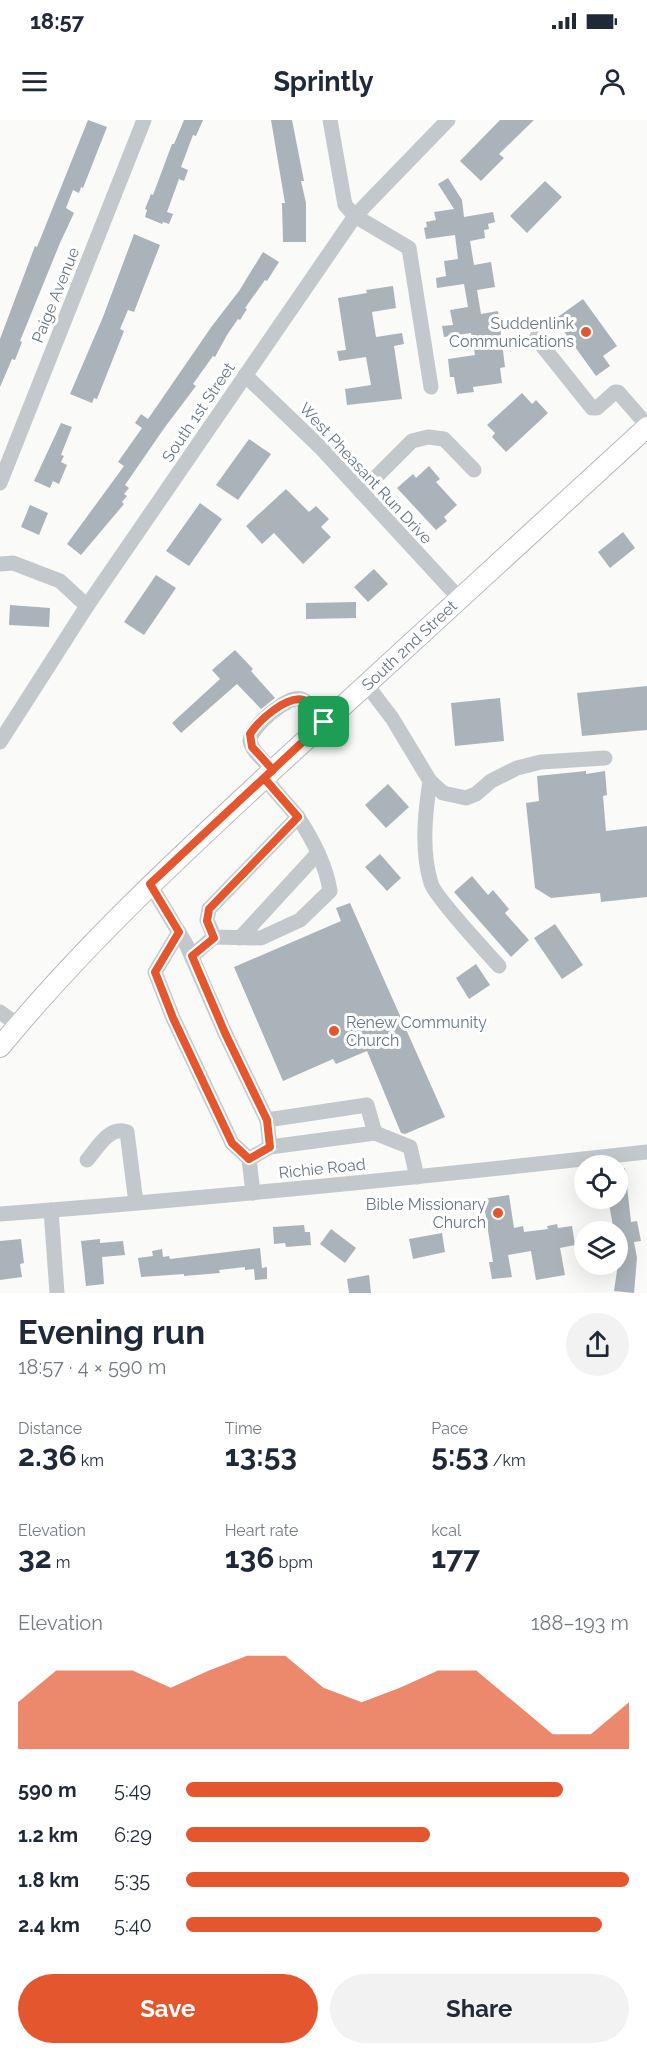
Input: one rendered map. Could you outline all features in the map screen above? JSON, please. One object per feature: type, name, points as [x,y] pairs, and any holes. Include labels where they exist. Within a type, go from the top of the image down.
[{"type":"main road","name":"South 2nd Street","points":[[0,1047],[89,946],[150,884],[647,426]]},
{"type":"street","name":"Paige Avenue","points":[[0,483],[144,120]]},
{"type":"street","points":[[330,120],[345,205],[355,216],[409,248],[431,387]]},
{"type":"street","name":"South 1st Street","points":[[0,742],[87,606],[355,216],[448,120]]},
{"type":"street","points":[[536,338],[592,408],[597,408],[618,392],[647,426]]},
{"type":"street","name":"West Pheasant Run Drive","points":[[245,375],[320,447],[459,598]]},
{"type":"street","points":[[360,492],[412,441],[419,438],[444,439],[474,470]]},
{"type":"street","points":[[0,564],[13,563],[60,581],[87,606]]},
{"type":"street","points":[[366,684],[392,718],[430,781],[443,793],[466,798],[476,794],[491,781],[517,768],[541,762],[605,758]]},
{"type":"street","points":[[192,956],[214,938],[261,938],[300,920],[330,891],[327,870],[298,817],[252,747],[250,734],[285,702],[293,699],[304,700],[324,722]]},
{"type":"street","points":[[430,781],[425,846],[431,886],[499,966]]},
{"type":"street","points":[[214,938],[207,921],[209,909],[298,817]]},
{"type":"street","points":[[240,938],[318,853]]},
{"type":"street","points":[[150,884],[192,956],[225,1033],[267,1120],[270,1147]]},
{"type":"street","points":[[179,932],[155,972],[173,1018],[232,1143],[249,1159],[253,1193]]},
{"type":"street","points":[[0,1012],[18,1025]]},
{"type":"street","points":[[267,1120],[367,1105],[375,1133]]},
{"type":"street","points":[[87,1160],[111,1132],[120,1130],[127,1132],[136,1203]]},
{"type":"street","points":[[249,1159],[270,1147],[375,1133],[410,1147],[417,1177]]},
{"type":"street","name":"Richie Road","points":[[0,1214],[253,1193],[647,1152]]},
{"type":"street","points":[[51,1210],[57,1293]]},
{"type":"building","points":[[88,120],[107,127],[83,188],[81,187],[79,193],[73,190],[66,208],[74,213],[20,341],[22,342],[15,360],[12,359],[0,387],[0,339],[35,246],[37,247]]},
{"type":"building","points":[[184,120],[203,120],[196,136],[193,135],[181,167],[188,170],[184,181],[179,179],[167,212],[173,214],[169,224],[163,222],[162,224],[145,217],[147,210],[145,209]]},
{"type":"building","points":[[271,120],[292,120],[304,181],[301,181],[306,203],[306,242],[283,242],[282,203],[285,203]]},
{"type":"building","points":[[500,120],[534,120],[499,154],[504,158],[481,181],[460,161]]},
{"type":"building","points":[[448,178],[462,200],[464,217],[493,212],[495,222],[488,224],[489,229],[484,230],[485,238],[470,241],[474,265],[491,262],[495,287],[477,290],[481,314],[498,311],[505,367],[500,368],[502,383],[473,387],[474,392],[457,394],[454,377],[450,377],[448,359],[475,355],[471,333],[444,337],[442,326],[453,325],[450,310],[468,307],[464,284],[437,288],[436,278],[446,276],[444,261],[458,259],[455,235],[426,239],[424,228],[427,227],[426,222],[436,220],[434,212],[454,209],[438,184]]},
{"type":"building","points":[[545,181],[562,197],[527,233],[510,216]]},
{"type":"building","points":[[134,234],[160,245],[134,312],[128,310],[120,329],[124,331],[97,399],[94,398],[92,403],[70,394],[103,317]]},
{"type":"building","points":[[263,252],[279,262],[245,308],[247,309],[227,335],[215,357],[213,356],[193,384],[196,386],[125,485],[129,488],[124,494],[127,496],[122,502],[124,504],[81,555],[67,544],[124,466],[118,462],[142,428],[135,423],[141,414],[148,419],[239,291]]},
{"type":"building","points":[[393,286],[396,308],[372,312],[376,337],[402,333],[404,344],[394,346],[402,399],[347,405],[345,389],[371,385],[366,357],[339,361],[337,351],[346,350],[338,298],[367,293],[366,290]]},
{"type":"building","name":"Suddenlink Communications","points":[[583,299],[617,346],[603,356],[610,366],[596,376],[555,319]]},
{"type":"building","points":[[522,393],[532,404],[536,400],[548,413],[506,452],[492,437],[495,433],[487,425]]},
{"type":"building","points":[[61,423],[72,427],[61,455],[64,456],[61,462],[67,465],[59,484],[53,481],[50,488],[34,481]]},
{"type":"building","points":[[249,439],[271,454],[238,500],[216,485]]},
{"type":"building","points":[[429,466],[440,479],[436,482],[457,505],[444,517],[447,521],[436,530],[397,488],[413,474],[416,478]]},
{"type":"building","points":[[286,489],[309,512],[316,506],[329,519],[321,527],[331,537],[303,564],[274,533],[262,544],[246,526]]},
{"type":"building","points":[[200,503],[222,519],[189,566],[166,551]]},
{"type":"building","points":[[30,505],[48,513],[39,535],[21,527]]},
{"type":"building","points":[[623,532],[635,548],[610,568],[598,552]]},
{"type":"building","points":[[374,569],[388,584],[368,602],[354,587]]},
{"type":"building","points":[[156,575],[176,588],[144,635],[124,622]]},
{"type":"building","points":[[356,602],[356,618],[306,619],[306,603]]},
{"type":"building","points":[[10,605],[50,608],[49,627],[9,625]]},
{"type":"building","points":[[235,650],[275,698],[261,709],[237,684],[181,733],[172,723],[220,679],[212,670]]},
{"type":"building","points":[[647,686],[647,730],[582,736],[577,693]]},
{"type":"building","points":[[500,698],[504,741],[455,746],[451,703]]},
{"type":"building","points":[[586,771],[586,774],[605,771],[607,795],[603,796],[606,831],[647,826],[647,897],[601,902],[600,893],[551,898],[535,888],[526,803],[539,801],[537,776]]},
{"type":"building","points":[[388,784],[409,807],[386,828],[365,805]]},
{"type":"building","points":[[380,854],[401,878],[387,891],[365,867]]},
{"type":"building","points":[[472,876],[488,895],[493,890],[509,909],[505,913],[529,940],[511,957],[454,892]]},
{"type":"building","name":"Renew Community Church","points":[[350,903],[445,1117],[405,1134],[401,1133],[367,1051],[336,1064],[333,1059],[283,1081],[234,967],[341,921],[336,908]]},
{"type":"building","points":[[555,924],[583,965],[562,979],[534,938]]},
{"type":"building","points":[[476,964],[490,985],[469,999],[456,978]]},
{"type":"building","points":[[509,1195],[514,1228],[523,1226],[524,1232],[548,1229],[547,1226],[557,1224],[558,1228],[572,1226],[574,1245],[560,1248],[565,1275],[536,1280],[531,1251],[508,1255],[512,1277],[492,1279],[489,1262],[493,1262],[483,1199]]},
{"type":"building","points":[[628,1195],[631,1222],[637,1221],[641,1241],[634,1242],[637,1258],[634,1293],[614,1291],[616,1275],[628,1275],[628,1221],[612,1221],[610,1209],[628,1209]]},
{"type":"building","points":[[304,1225],[305,1232],[310,1232],[311,1245],[286,1247],[285,1243],[274,1244],[273,1227]]},
{"type":"building","points":[[331,1229],[356,1248],[345,1263],[320,1244]]},
{"type":"building","points":[[442,1233],[445,1252],[413,1259],[409,1239]]},
{"type":"building","points":[[21,1239],[24,1263],[20,1264],[22,1277],[0,1280],[0,1241]]},
{"type":"building","points":[[100,1239],[100,1243],[123,1241],[125,1255],[102,1257],[104,1284],[86,1286],[81,1241]]},
{"type":"building","points":[[260,1248],[262,1268],[267,1267],[267,1279],[255,1280],[254,1269],[245,1270],[245,1267],[219,1270],[220,1273],[141,1277],[138,1258],[153,1256],[152,1251],[162,1249],[163,1257],[169,1256],[170,1259]]},
{"type":"building","points":[[369,1275],[371,1293],[349,1293],[347,1279]]},
{"type":"place","name":"Suddenlink Communications","points":[[586,332]]},
{"type":"place","name":"Renew Community Church","points":[[334,1031]]},
{"type":"place","name":"Bible Missionary Church","points":[[498,1213]]},
{"type":"route","points":[[324,722],[264,778],[150,884],[179,932],[155,972],[173,1018],[232,1143],[249,1159],[270,1147],[267,1120],[225,1033],[192,956],[214,938],[207,921],[209,909],[298,817],[264,778],[273,770],[252,747],[250,734],[285,702],[293,699],[304,700],[324,722]]}]
